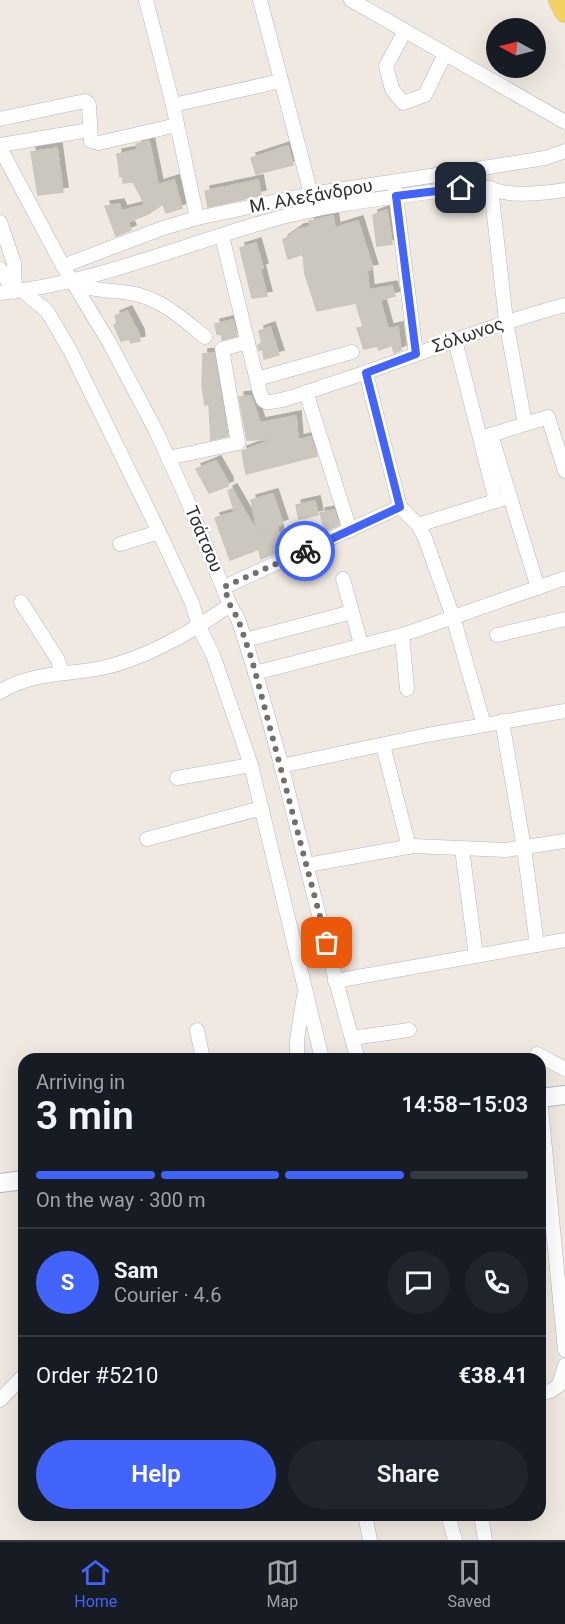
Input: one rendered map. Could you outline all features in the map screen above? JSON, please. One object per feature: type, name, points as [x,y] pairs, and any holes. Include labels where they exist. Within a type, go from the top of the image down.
[{"type":"main road","points":[[559,0],[565,12]]},
{"type":"street","points":[[146,0],[173,105],[197,218]]},
{"type":"street","points":[[260,0],[311,194]]},
{"type":"street","points":[[351,0],[565,122]]},
{"type":"street","points":[[405,31],[386,66],[392,89],[403,103],[425,95],[445,54]]},
{"type":"street","points":[[173,105],[281,81]]},
{"type":"street","points":[[0,118],[85,101],[89,106],[91,141],[99,143],[177,125]]},
{"type":"street","points":[[0,146],[89,130]]},
{"type":"street","name":"Τσάτσου","points":[[0,146],[63,266],[109,342],[168,458],[238,619],[281,766],[356,1053]]},
{"type":"street","name":"Μ. Αλεξάνδρου","points":[[63,266],[163,228],[197,218],[311,194],[545,158],[565,152]]},
{"type":"street","points":[[394,182],[416,354]]},
{"type":"street","name":"Μ. Αλεξάνδρου","points":[[0,293],[19,291],[112,270],[304,211],[475,186],[518,193],[549,193],[565,190]]},
{"type":"street","points":[[491,188],[506,321],[525,424]]},
{"type":"street","points":[[0,222],[14,263],[19,291]]},
{"type":"street","points":[[222,236],[257,379],[350,346],[362,374],[400,507],[418,525],[453,617],[484,725]]},
{"type":"street","points":[[0,268],[19,291],[48,311],[61,334],[159,532],[192,603],[199,627],[213,654],[251,765],[321,1053]]},
{"type":"street","points":[[71,280],[86,287],[124,292],[150,299],[174,312],[205,337]]},
{"type":"street","name":"Σόλωνος","points":[[257,379],[263,400],[269,402],[362,374],[506,321],[565,305]]},
{"type":"street","points":[[454,340],[485,436],[510,496],[537,588]]},
{"type":"street","points":[[168,458],[238,443],[222,350],[248,342]]},
{"type":"street","points":[[306,392],[350,530]]},
{"type":"street","points":[[485,436],[548,417],[565,471]]},
{"type":"street","points":[[485,436],[496,501]]},
{"type":"street","points":[[418,525],[510,496]]},
{"type":"street","points":[[224,587],[400,507]]},
{"type":"street","points":[[120,544],[159,532]]},
{"type":"street","points":[[255,673],[402,635],[565,578]]},
{"type":"street","points":[[343,579],[361,644]]},
{"type":"street","points":[[21,602],[58,660],[62,673]]},
{"type":"street","points":[[0,692],[20,683],[126,661],[199,627],[230,605]]},
{"type":"street","points":[[245,640],[352,612]]},
{"type":"street","points":[[497,635],[565,619]]},
{"type":"street","points":[[402,635],[407,689]]},
{"type":"street","points":[[281,766],[502,721],[565,711]]},
{"type":"street","points":[[502,721],[524,848],[537,945]]},
{"type":"street","points":[[383,745],[409,847]]},
{"type":"street","points":[[177,778],[251,765]]},
{"type":"street","points":[[147,839],[262,808]]},
{"type":"street","points":[[307,865],[425,845],[506,850],[565,841]]},
{"type":"street","points":[[462,849],[476,956]]},
{"type":"street","points":[[336,981],[565,940]]},
{"type":"street","points":[[297,1053],[305,988]]},
{"type":"street","points":[[196,1030],[201,1053]]},
{"type":"street","points":[[352,1038],[409,1030]]},
{"type":"street","points":[[546,1059],[565,1069]]},
{"type":"street","points":[[546,1097],[565,1095]]},
{"type":"street","points":[[546,1158],[565,1350]]},
{"type":"street","points":[[0,1183],[18,1181]]},
{"type":"street","points":[[546,1392],[559,1385],[565,1365]]},
{"type":"street","points":[[0,1400],[18,1381]]},
{"type":"street","points":[[366,1521],[370,1540]]},
{"type":"street","points":[[450,1521],[455,1540]]},
{"type":"street","points":[[482,1521],[485,1540]]},
{"type":"building","points":[[149,141],[158,185],[174,180],[182,208],[166,213],[163,204],[148,214],[128,222],[131,230],[116,236],[105,206],[119,204],[122,211],[145,205],[133,182],[123,183],[117,154],[138,150],[136,144]]},
{"type":"building","points":[[288,146],[293,165],[256,174],[251,158]]},
{"type":"building","points":[[57,148],[63,192],[38,195],[31,152]]},
{"type":"building","points":[[258,180],[261,195],[208,207],[205,191]]},
{"type":"building","points":[[387,210],[392,244],[377,246],[373,215]]},
{"type":"building","points":[[333,216],[335,228],[358,221],[373,269],[367,270],[369,290],[392,286],[395,296],[380,300],[388,329],[398,327],[401,350],[394,353],[392,345],[379,350],[377,346],[364,349],[357,328],[363,327],[356,303],[317,311],[305,274],[303,254],[288,259],[283,240],[299,229],[311,227],[309,221]]},
{"type":"building","points":[[256,243],[267,296],[252,298],[240,248]]},
{"type":"building","points":[[127,311],[139,334],[140,341],[131,343],[129,339],[121,341],[114,325],[117,323],[115,316]]},
{"type":"building","points":[[233,320],[237,336],[222,340],[222,335],[217,334],[215,324]]},
{"type":"building","points":[[270,327],[279,355],[264,359],[263,350],[259,350],[258,345],[262,343],[259,331]]},
{"type":"building","points":[[214,353],[228,436],[211,440],[209,404],[205,405],[202,386],[203,354]]},
{"type":"building","points":[[251,396],[260,423],[296,416],[298,440],[311,437],[317,456],[246,474],[242,451],[275,439],[247,440],[239,397]]},
{"type":"building","points":[[216,461],[228,486],[209,493],[196,469]]},
{"type":"building","points":[[232,489],[258,534],[251,500],[273,494],[283,524],[277,526],[283,550],[261,559],[259,549],[230,560],[215,518],[235,512],[228,491]]},
{"type":"building","points":[[315,501],[318,515],[299,519],[296,505]]},
{"type":"building","points":[[334,510],[339,525],[325,531],[320,513]]},
{"type":"way so far","points":[[305,551],[224,587],[252,660],[327,943]]},
{"type":"route","points":[[305,551],[400,507],[366,373],[416,354],[396,196],[461,188]]}]
